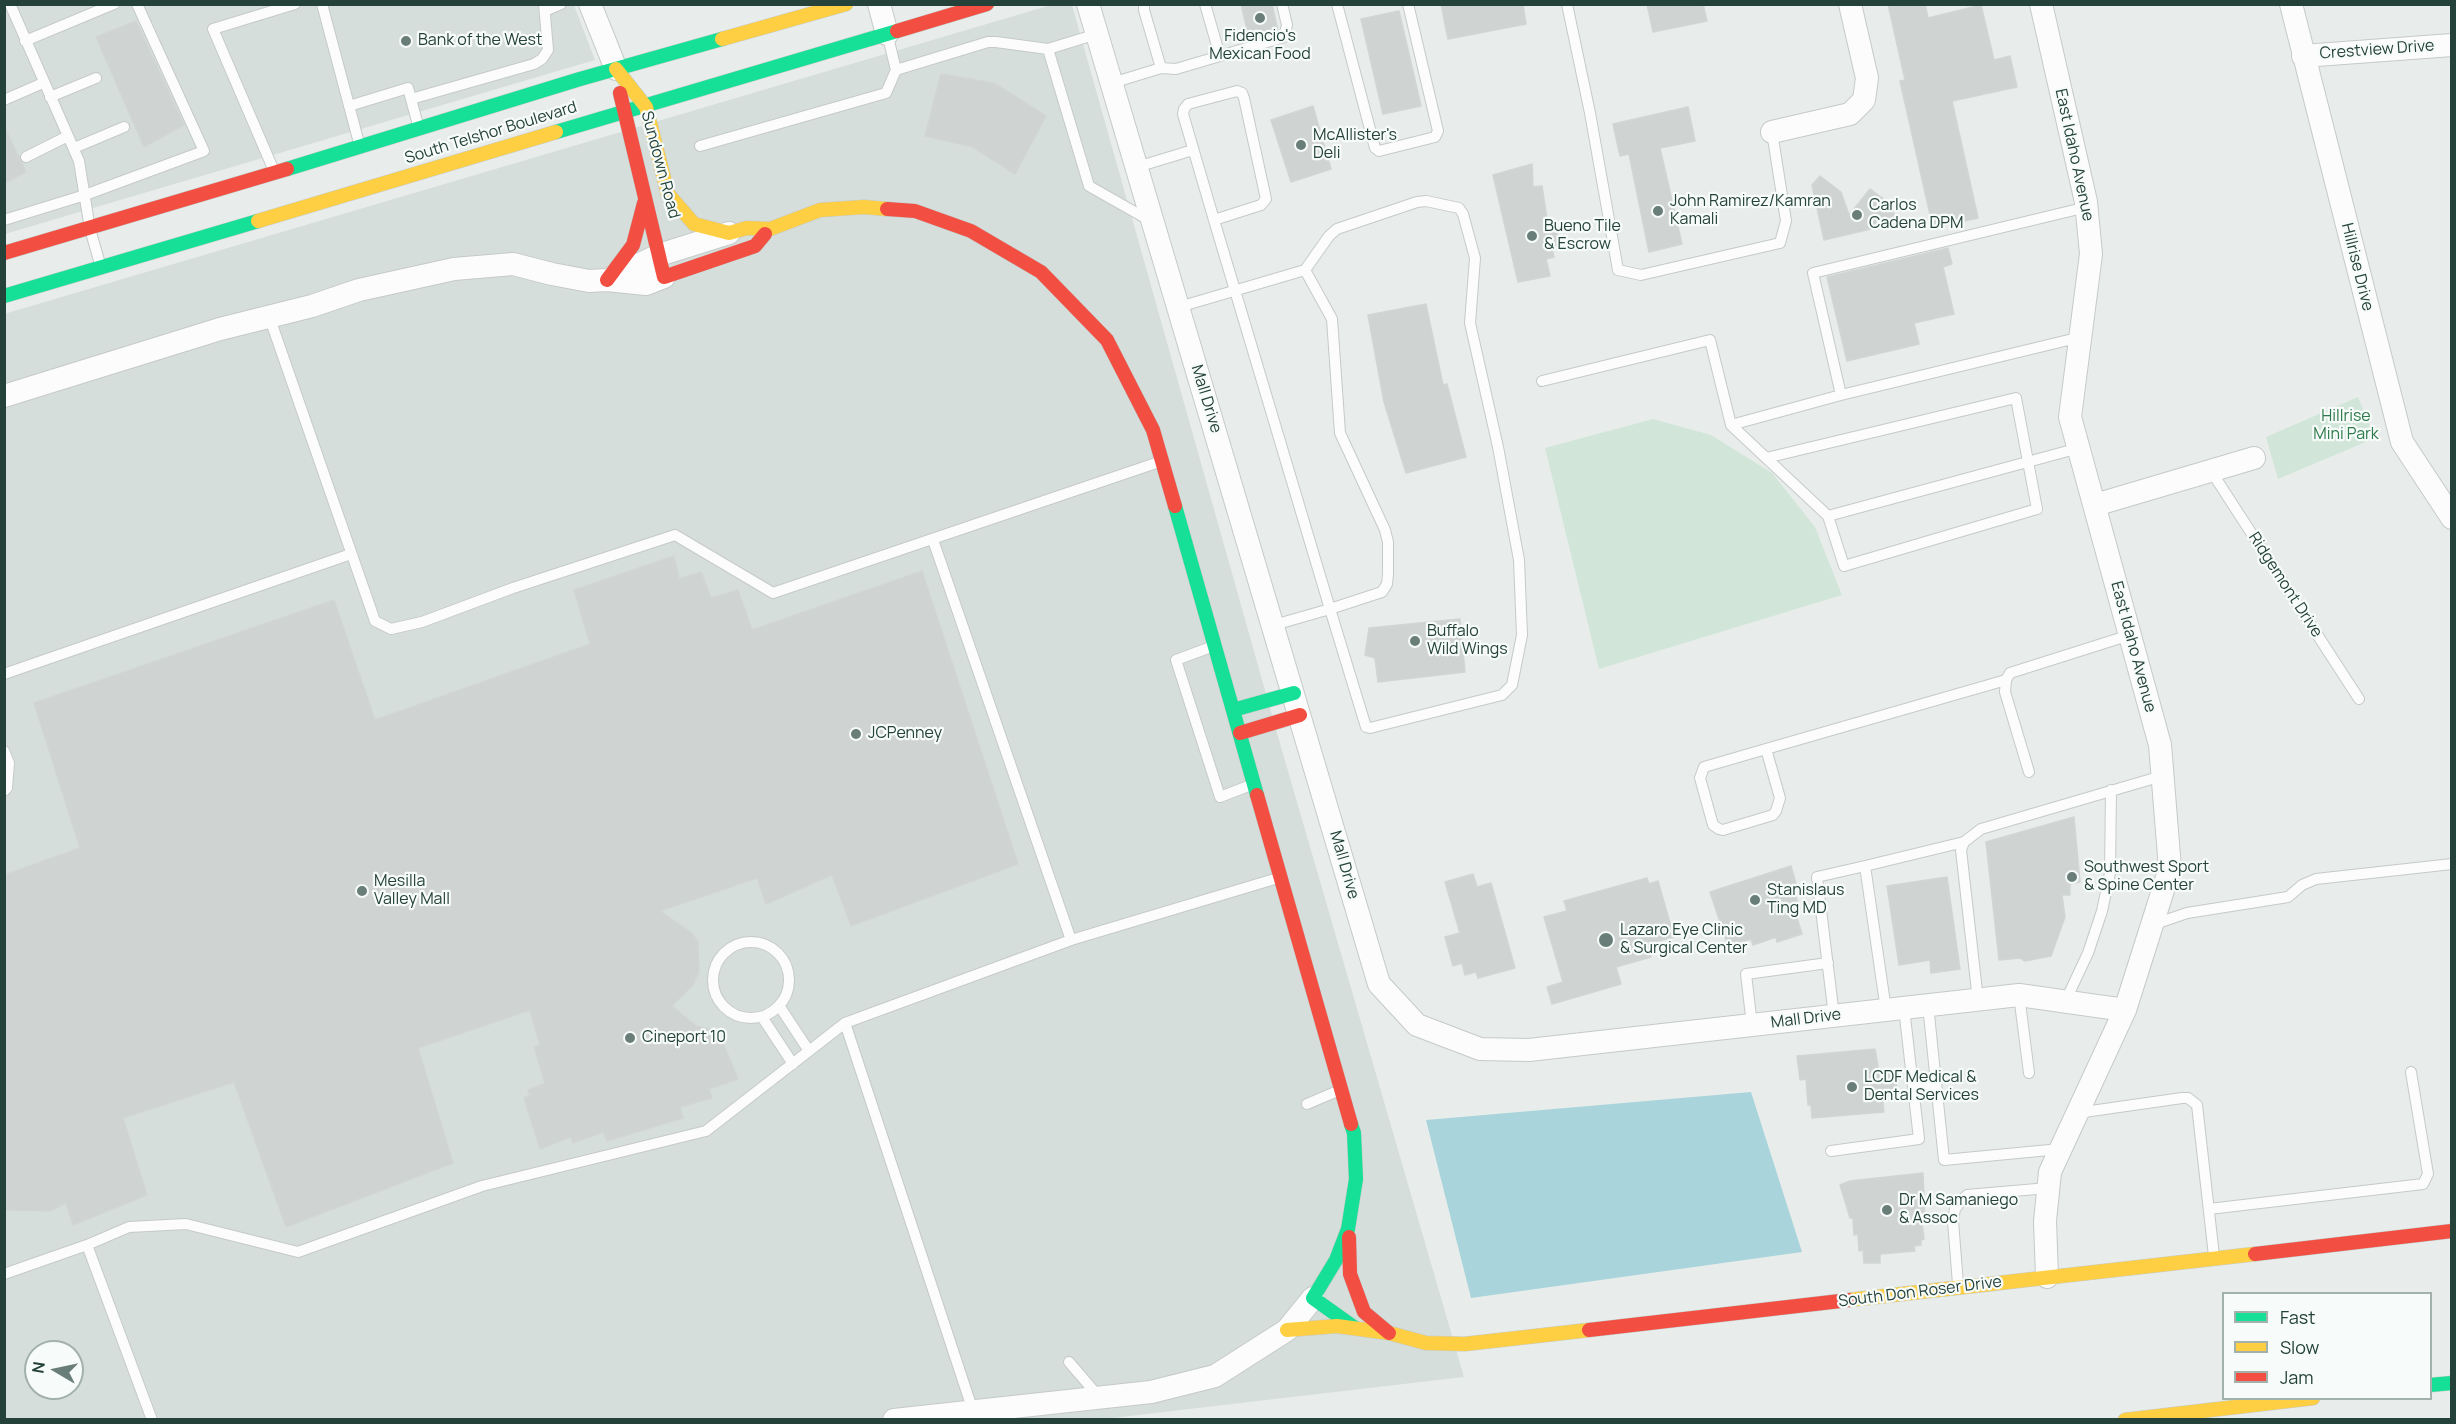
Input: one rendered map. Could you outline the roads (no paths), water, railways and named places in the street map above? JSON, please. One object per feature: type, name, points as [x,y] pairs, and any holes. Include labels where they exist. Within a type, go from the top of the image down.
[{"type":"main road","name":"South Telshor Boulevard","points":[[4,252],[90,229],[274,171],[616,69],[846,4]]},
{"type":"main road","name":"South Telshor Boulevard","points":[[4,296],[987,4]]},
{"type":"main road","name":"Sundown Road","points":[[616,69],[646,107],[668,194]]},
{"type":"main road","name":"Sundown Road","points":[[616,69],[623,113],[664,277]]},
{"type":"main road","points":[[668,194],[694,224],[729,233],[747,228],[770,229],[820,210],[864,207],[915,211],[971,231],[1041,272],[1107,340],[1153,430],[1354,1133],[1356,1179],[1348,1229],[1350,1274],[1360,1320],[1337,1326],[1287,1330]]},
{"type":"main road","points":[[608,280],[633,245],[645,199]]},
{"type":"main road","points":[[664,277],[755,246],[770,229]]},
{"type":"main road","points":[[1233,710],[1294,693]]},
{"type":"main road","points":[[1240,733],[1300,715]]},
{"type":"main road","points":[[1318,1292],[1336,1260],[1348,1229]]},
{"type":"main road","name":"South Don Roser Drive","points":[[1360,1320],[1389,1333],[1426,1343],[1465,1344],[2451,1231]]},
{"type":"main road","points":[[2432,1385],[2451,1383]]},
{"type":"main road","points":[[2125,1419],[2295,1400]]},
{"type":"street","name":"Sundown Road","points":[[590,4],[616,69]]},
{"type":"street","points":[[879,4],[887,34]]},
{"type":"street","name":"Mall Drive","points":[[1088,4],[1274,625],[1378,984],[1417,1025],[1480,1049],[1529,1050],[2019,995],[2125,1011]]},
{"type":"street","points":[[1772,132],[1850,114],[1864,100],[1867,78],[1850,4]]},
{"type":"street","name":"East Idaho Avenue","points":[[2041,4],[2087,207],[2091,254],[2070,417],[2160,745],[2170,868],[2125,1011],[2050,1172],[2045,1221],[2047,1277]]},
{"type":"street","name":"Hillrise Drive","points":[[2291,4],[2402,442],[2451,518]]},
{"type":"street","name":"Crestview Drive","points":[[2303,56],[2451,45]]},
{"type":"street","name":"Sundown Road","points":[[668,194],[688,269]]},
{"type":"street","points":[[608,280],[659,255],[729,233]]},
{"type":"street","points":[[4,396],[210,332],[312,306],[359,290],[453,269],[513,264],[589,281],[608,280],[646,284],[664,277]]},
{"type":"street","points":[[2095,505],[2254,458]]},
{"type":"street","points":[[894,1419],[1150,1392],[1215,1376],[1287,1330],[1318,1292]]},
{"type":"street","name":"South Don Roser Drive","points":[[1318,1292],[1360,1320]]},
{"type":"lane","points":[[10,4],[79,161],[90,229],[101,267]]},
{"type":"lane","points":[[25,41],[114,4]]},
{"type":"lane","points":[[4,220],[85,195],[204,151],[137,4]]},
{"type":"lane","points":[[274,171],[213,29],[295,4]]},
{"type":"lane","points":[[322,4],[360,146]]},
{"type":"lane","points":[[411,99],[542,59],[548,50],[545,8],[561,4]]},
{"type":"lane","points":[[1144,4],[1161,68]]},
{"type":"lane","points":[[1205,4],[1220,56]]},
{"type":"lane","points":[[1112,83],[1161,68],[1176,69],[1284,37],[1287,25],[1282,4]]},
{"type":"lane","points":[[1337,4],[1375,148],[1384,151],[1435,137],[1438,131],[1408,4]]},
{"type":"lane","points":[[1567,4],[1590,113],[1618,270],[1641,275],[1780,243],[1786,221],[1772,132]]},
{"type":"lane","points":[[4,25],[16,20]]},
{"type":"lane","points":[[700,146],[886,93],[896,70],[887,34]]},
{"type":"lane","points":[[896,70],[988,42],[1048,49],[1097,34]]},
{"type":"lane","points":[[1048,49],[1089,186],[1154,223]]},
{"type":"lane","points":[[50,97],[96,78]]},
{"type":"lane","points":[[4,100],[44,83]]},
{"type":"lane","points":[[349,106],[408,88],[419,128]]},
{"type":"lane","points":[[1179,307],[1235,291],[1305,270],[1329,236],[1337,229],[1417,202],[1426,201],[1459,208],[1463,214],[1475,258],[1470,323],[1498,447],[1519,560],[1522,635],[1512,685],[1502,695],[1370,729],[1366,727],[1235,291],[1193,150],[1183,114],[1188,104],[1237,91],[1242,93],[1266,199],[1261,206],[1214,220]]},
{"type":"lane","points":[[74,148],[123,127]]},
{"type":"lane","points":[[26,157],[68,136]]},
{"type":"lane","points":[[1137,167],[1193,150]]},
{"type":"lane","points":[[1841,396],[1813,273],[2087,207]]},
{"type":"lane","points":[[1274,625],[1383,592],[1388,574],[1388,542],[1385,530],[1340,433],[1332,319],[1305,270]]},
{"type":"lane","points":[[269,316],[375,621],[391,629],[422,622],[513,588],[675,535],[773,592],[933,540],[1162,460]]},
{"type":"lane","points":[[1731,425],[2081,337]]},
{"type":"lane","points":[[1542,381],[1710,340],[1731,425],[1766,458],[1828,516],[1844,566],[2037,509],[2016,398],[1766,458]]},
{"type":"lane","points":[[1828,516],[2079,448]]},
{"type":"lane","name":"Ridgemont Drive","points":[[2211,471],[2359,699]]},
{"type":"lane","points":[[933,540],[1071,940]]},
{"type":"lane","points":[[4,674],[351,554]]},
{"type":"lane","points":[[1766,749],[1780,798],[1776,811],[1773,815],[1723,830],[1719,829],[1713,825],[1700,778],[1704,767],[1766,749],[2006,680],[2016,670],[2130,635]]},
{"type":"lane","points":[[1215,646],[1176,660],[1220,797],[1254,784]]},
{"type":"lane","points":[[2006,680],[2005,692],[2029,772]]},
{"type":"lane","points":[[4,751],[9,763],[7,788],[4,791]]},
{"type":"lane","points":[[1834,1016],[1817,877],[1964,842],[1981,829],[2162,776]]},
{"type":"lane","points":[[2065,1002],[2088,953],[2102,911],[2110,873],[2111,790]]},
{"type":"lane","points":[[1964,842],[1961,850],[1978,1000]]},
{"type":"lane","points":[[2152,925],[2187,913],[2288,897],[2302,885],[2316,879],[2451,864]]},
{"type":"lane","points":[[1831,1151],[1919,1139],[1913,1087],[1865,866]]},
{"type":"lane","points":[[4,1274],[87,1245],[129,1227],[186,1224],[298,1252],[482,1186],[706,1131],[845,1023],[1071,940],[1281,877]]},
{"type":"lane","points":[[755,942],[777,951],[785,961],[789,973],[786,997],[780,1007],[762,1017],[743,1018],[731,1013],[721,1005],[715,993],[713,980],[715,967],[731,947],[755,942]]},
{"type":"lane","points":[[1752,1025],[1746,974],[1828,963]]},
{"type":"lane","points":[[2019,995],[2029,1073]]},
{"type":"lane","points":[[1928,1005],[1944,1160],[2060,1149]]},
{"type":"lane","points":[[780,1007],[809,1051]]},
{"type":"lane","points":[[762,1017],[793,1064]]},
{"type":"lane","points":[[845,1023],[973,1411]]},
{"type":"lane","points":[[2209,1209],[2423,1184],[2428,1174],[2411,1072]]},
{"type":"lane","points":[[1913,1087],[1936,1083]]},
{"type":"lane","points":[[1307,1104],[1342,1089]]},
{"type":"lane","points":[[2077,1113],[2182,1098],[2198,1105],[2215,1258]]},
{"type":"lane","points":[[1959,1287],[1953,1215],[1961,1201],[1967,1196],[2048,1188]]},
{"type":"lane","points":[[87,1245],[152,1419]]},
{"type":"lane","points":[[1069,1362],[1099,1397]]},
{"type":"water","points":[[1751,1092],[1802,1252],[1471,1298],[1426,1120]]},
{"type":"place","name":"Fidencio's Mexican Food","points":[[1260,18]]},
{"type":"place","name":"Bank of the West","points":[[406,41]]},
{"type":"place","name":"McAllister's Deli","points":[[1301,145]]},
{"type":"place","name":"John Ramirez/Kamran Kamali","points":[[1658,211]]},
{"type":"place","name":"Carlos Cadena DPM","points":[[1857,215]]},
{"type":"place","name":"Bueno Tile & Escrow","points":[[1532,236]]},
{"type":"place","name":"Buffalo Wild Wings","points":[[1415,641]]},
{"type":"place","name":"JCPenney","points":[[856,734]]},
{"type":"place","name":"Southwest Sport & Spine Center","points":[[2072,877]]},
{"type":"place","name":"Mesilla Valley Mall","points":[[362,891]]},
{"type":"place","name":"Stanislaus Ting MD","points":[[1755,900]]},
{"type":"place","name":"Lazaro Eye Clinic & Surgical Center","points":[[1606,940]]},
{"type":"place","name":"Cineport 10","points":[[630,1038]]},
{"type":"place","name":"LCDF Medical & Dental Services","points":[[1852,1087]]},
{"type":"place","name":"Dr M Samaniego & Assoc","points":[[1887,1210]]},
{"type":"park label","name":"Hillrise Mini Park","points":[[2346,426]]}]
